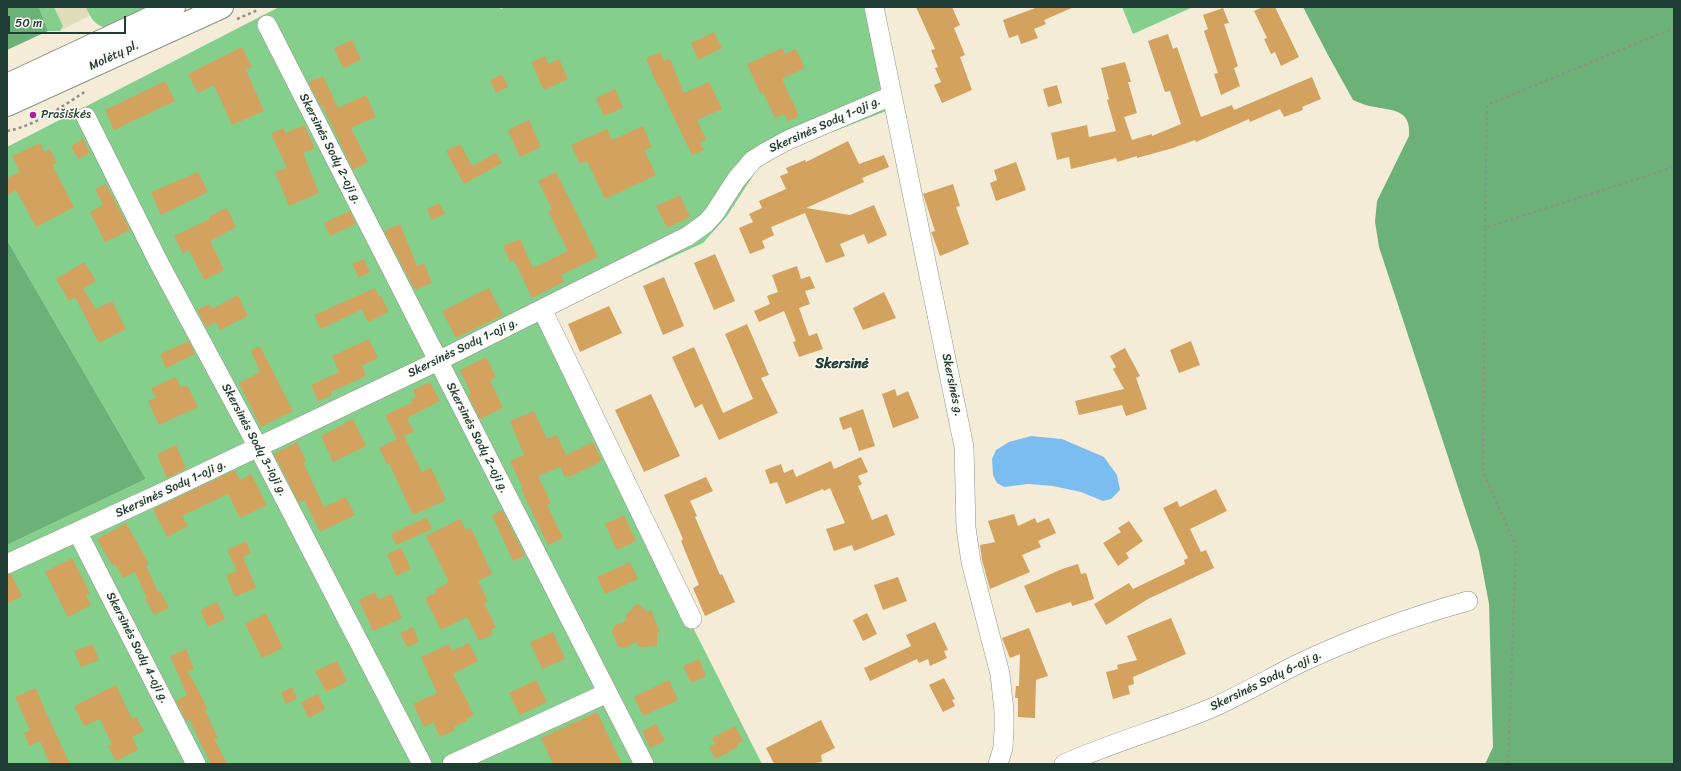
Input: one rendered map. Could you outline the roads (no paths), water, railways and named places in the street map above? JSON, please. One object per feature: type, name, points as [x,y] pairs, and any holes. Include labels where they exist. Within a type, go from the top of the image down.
[{"type":"highway","name":"Molėtų pl.","points":[[7,85],[174,7]]},
{"type":"highway","name":"Molėtų pl.","points":[[7,105],[222,7]]},
{"type":"street","name":"Skersinės g.","points":[[874,7],[964,448],[966,528],[971,562],[1000,674],[1004,729],[1003,748],[998,764]]},
{"type":"street","name":"Skersinės Sodų 2-oji g.","points":[[267,25],[644,764]]},
{"type":"street","name":"Skersinės Sodų 1-oji g.","points":[[7,564],[78,533],[438,361],[688,236],[706,223],[714,214],[736,180],[753,160],[802,134],[891,96]]},
{"type":"street","name":"Skersinės Sodų 3-ioji g.","points":[[86,117],[159,263],[258,447],[422,764]]},
{"type":"street","points":[[542,309],[692,619]]},
{"type":"street","name":"Skersinės Sodų 4-oji g.","points":[[78,533],[196,764]]},
{"type":"street","name":"Skersinės Sodų 6-oji g.","points":[[1064,764],[1215,706],[1298,664],[1353,640],[1426,613],[1468,601]]},
{"type":"street","points":[[452,764],[607,693]]},
{"type":"water","points":[[1031,436],[1062,439],[1104,457],[1117,475],[1120,490],[1111,499],[1103,501],[1081,492],[1053,486],[1028,484],[1004,487],[997,483],[993,475],[992,459],[996,450],[1009,442]]},
{"type":"place","name":"Prašiškės","points":[[33,115]]},
{"type":"district","name":"Skersinė","points":[[842,364]]}]
